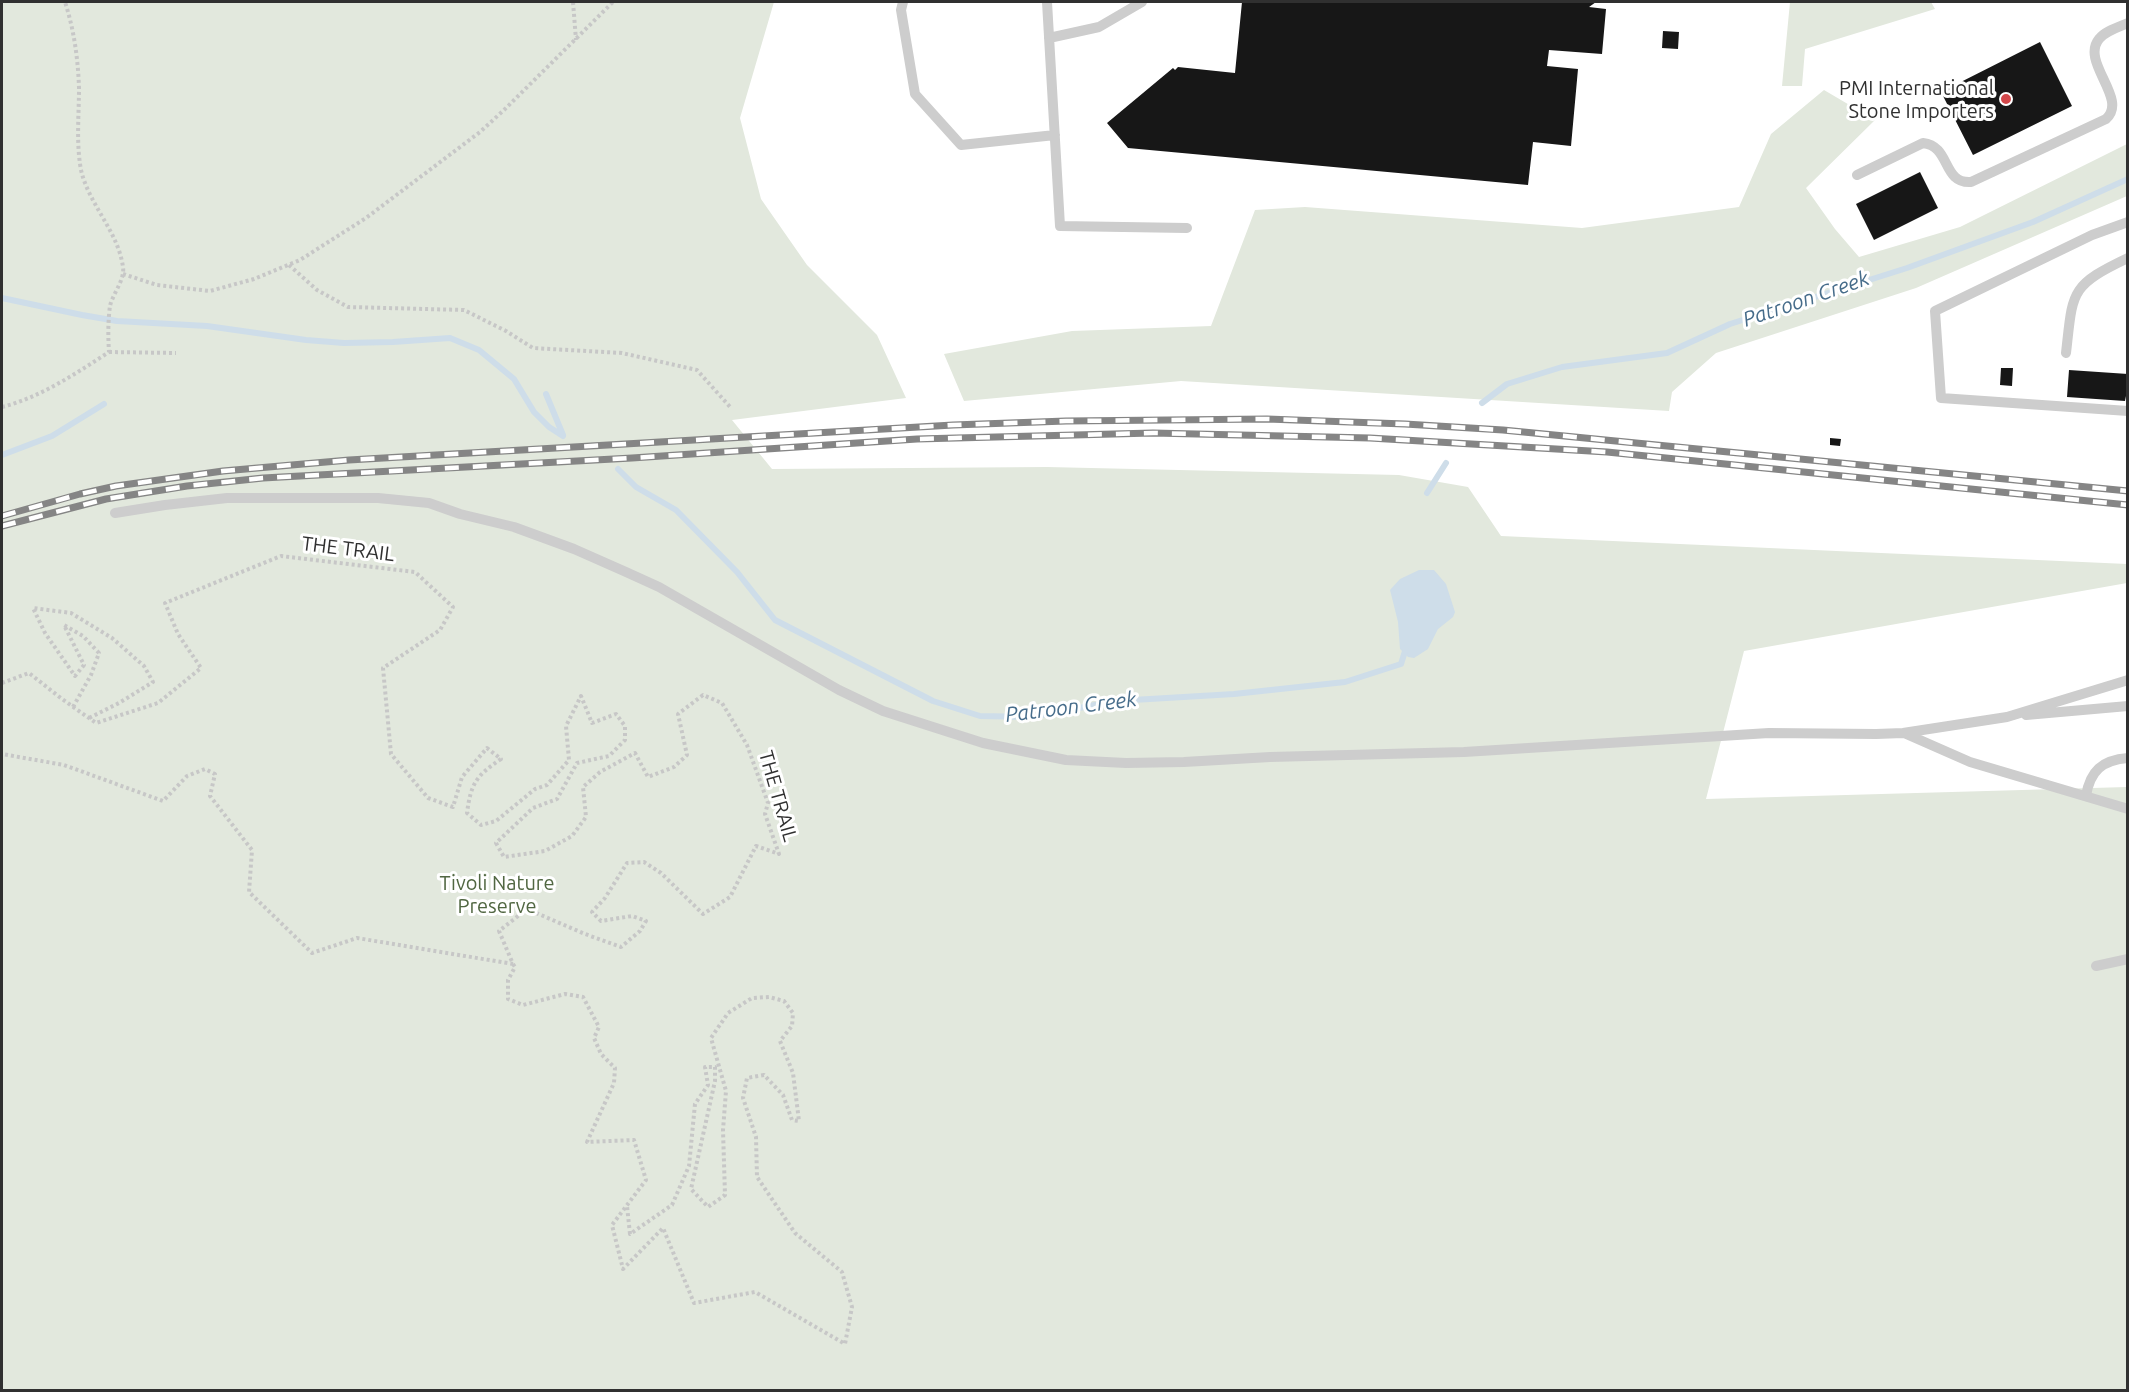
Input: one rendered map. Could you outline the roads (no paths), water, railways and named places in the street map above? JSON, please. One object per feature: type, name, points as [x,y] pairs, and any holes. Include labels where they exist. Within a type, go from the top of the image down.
[{"type":"lane","points":[[903,2],[901,10],[915,94],[960,145],[1055,135]]},
{"type":"lane","points":[[1047,2],[1060,226],[1187,228]]},
{"type":"lane","points":[[1049,38],[1099,27],[1143,2]]},
{"type":"lane","points":[[1857,175],[1923,143],[1934,145],[1939,149],[1955,178],[1971,182],[2106,119],[2113,113],[2116,103],[2096,57],[2095,47],[2102,36],[2127,23]]},
{"type":"lane","points":[[2127,222],[2091,235],[1935,311],[1941,398],[2127,411]]},
{"type":"lane","points":[[2066,353],[2071,312],[2078,291],[2094,275],[2127,258]]},
{"type":"lane","points":[[115,513],[228,498],[378,498],[429,503],[460,514],[514,527],[574,549],[659,587],[839,690],[883,711],[983,743],[1066,760],[1126,763],[1184,762],[1464,752],[1769,733],[1903,733],[2007,717],[2127,706]]},
{"type":"lane","points":[[2007,717],[2127,680]]},
{"type":"lane","points":[[1903,733],[1970,762],[2127,809]]},
{"type":"lane","points":[[2085,796],[2092,775],[2100,766],[2112,760],[2127,758]]},
{"type":"lane","points":[[2096,966],[2127,959]]},
{"type":"water","points":[[1419,570],[1434,570],[1446,584],[1455,612],[1453,617],[1438,629],[1428,649],[1414,658],[1408,657],[1400,649],[1398,622],[1390,590],[1400,579]]},
{"type":"waterway","name":"Patroon Creek","points":[[1482,403],[1507,384],[1562,367],[1667,353],[1730,324],[1907,268],[2033,222],[2128,179]]},
{"type":"waterway","points":[[2,298],[117,321],[207,326],[306,340],[344,343],[450,338],[479,350],[514,379],[534,412],[549,427],[563,436]]},
{"type":"waterway","name":"Patroon Creek","points":[[546,394],[563,435]]},
{"type":"waterway","name":"Patroon Creek","points":[[2,455],[52,436],[104,404]]},
{"type":"waterway","name":"Patroon Creek","points":[[1427,493],[1446,463]]},
{"type":"waterway","name":"Patroon Creek","points":[[618,469],[636,487],[676,510],[737,572],[775,620],[933,701],[980,716],[1032,717],[1116,701],[1234,694],[1345,682],[1401,664],[1406,648]]},
{"type":"railway","points":[[2,516],[116,486],[223,471],[349,460],[953,425],[1066,421],[1267,419],[1503,430],[2128,491]]},
{"type":"railway","points":[[2,526],[106,499],[187,486],[263,478],[632,458],[917,439],[1153,433],[1370,438],[1607,452],[2128,505]]},
{"type":"place","name":"PMI International Stone Importers","points":[[2006,99]]},
{"type":"park label","name":"Tivoli Nature Preserve","points":[[497,894]]}]
